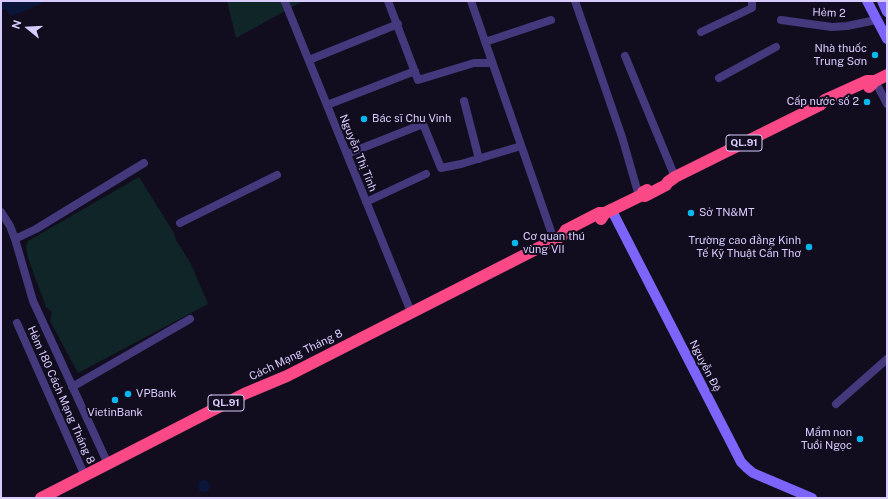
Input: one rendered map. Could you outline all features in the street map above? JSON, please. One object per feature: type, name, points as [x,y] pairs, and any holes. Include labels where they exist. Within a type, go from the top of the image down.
[{"type":"highway","name":"Cách Mạng Tháng 8","points":[[41,498],[244,394],[287,376],[558,238],[569,236],[602,219],[608,211],[641,195],[645,196],[666,185],[672,180],[820,106],[828,106],[870,87],[875,81],[887,75]]},
{"type":"street","points":[[388,1],[418,80],[474,63],[492,63]]},
{"type":"street","points":[[471,1],[521,146],[558,238]]},
{"type":"street","points":[[575,1],[641,195]]},
{"type":"street","points":[[701,32],[752,8],[752,1]]},
{"type":"street","points":[[867,1],[887,39]]},
{"type":"street","points":[[882,1],[887,12]]},
{"type":"street","name":"Nguyễn Thị Tính","points":[[285,2],[411,312]]},
{"type":"street","points":[[485,42],[550,20]]},
{"type":"street","name":"Hẻm 2","points":[[781,20],[832,27],[847,26],[876,20]]},
{"type":"street","points":[[308,60],[398,24]]},
{"type":"street","points":[[719,78],[776,47]]},
{"type":"street","points":[[625,56],[672,180]]},
{"type":"street","points":[[327,106],[415,71]]},
{"type":"street","points":[[875,81],[887,104]]},
{"type":"street","points":[[464,101],[478,159]]},
{"type":"street","points":[[347,154],[423,124],[441,168],[461,164],[521,146]]},
{"type":"street","points":[[15,239],[36,229],[144,163]]},
{"type":"street","points":[[366,202],[426,174]]},
{"type":"street","points":[[180,223],[277,175]]},
{"type":"street","name":"Nguyễn Đệ","points":[[608,211],[741,462],[753,473],[812,498]]},
{"type":"street","points":[[1,212],[10,226],[15,239],[33,301],[108,464]]},
{"type":"street","points":[[72,387],[190,319]]},
{"type":"street","name":"Hẻm 180 Cách Mạng Tháng 8","points":[[17,323],[84,476]]},
{"type":"street","points":[[836,404],[887,359]]},
{"type":"green space","points":[[227,1],[303,1],[236,38]]},
{"type":"green space","points":[[139,177],[174,233],[176,240],[191,264],[208,304],[78,373],[50,321],[52,312],[46,307],[28,258],[26,246],[28,241]]},
{"type":"water","points":[[1,1],[47,1],[12,16],[5,9],[1,10]]},
{"type":"water","points":[[202,480],[206,480],[210,486],[206,492],[202,492],[198,488],[198,484]]},
{"type":"place","name":"Nhà thuốc Trung Sơn","points":[[875,55]]},
{"type":"place","name":"Cấp nước số 2","points":[[867,102]]},
{"type":"place","name":"Bác sĩ Chu Vinh","points":[[364,119]]},
{"type":"place","name":"Sở TN&MT","points":[[691,213]]},
{"type":"place","name":"Cơ quan thú vùng VII","points":[[515,243]]},
{"type":"place","name":"Trường cao đẳng Kinh Tế Kỹ Thuật Cần Thơ","points":[[809,247]]},
{"type":"place","name":"VPBank","points":[[128,394]]},
{"type":"place","name":"VietinBank","points":[[115,400]]},
{"type":"place","name":"Mầm non Tuổi Ngọc","points":[[860,439]]}]
